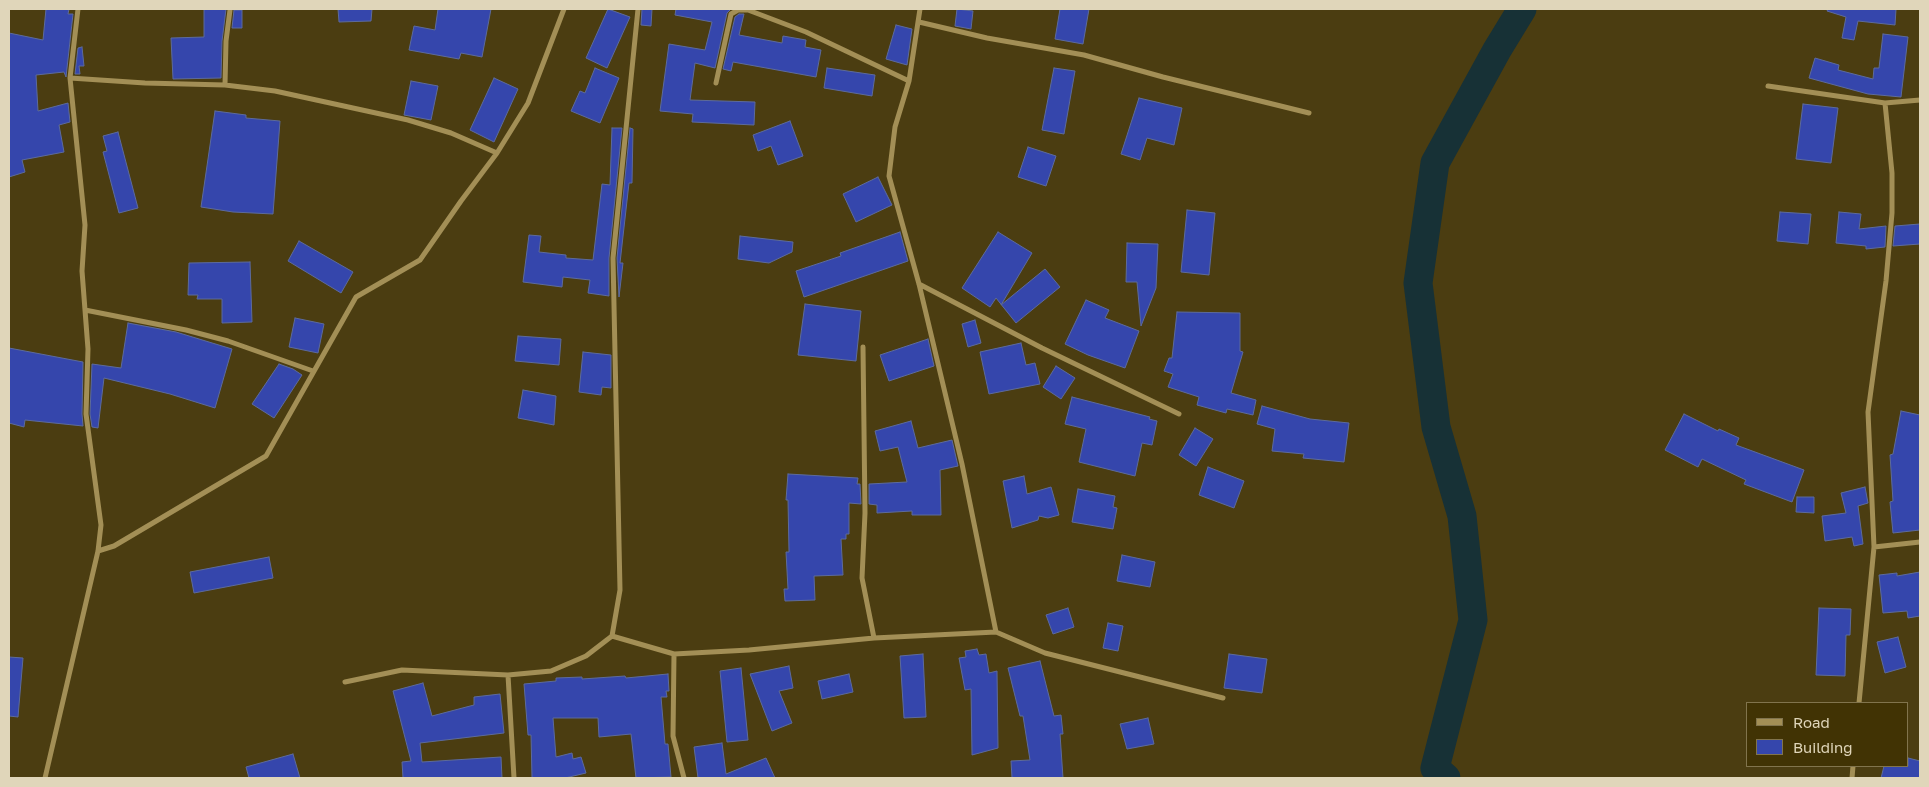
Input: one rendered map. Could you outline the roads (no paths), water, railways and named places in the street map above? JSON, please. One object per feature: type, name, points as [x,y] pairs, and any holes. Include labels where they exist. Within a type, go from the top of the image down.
[{"type":"street","points":[[45,778],[98,551],[101,525],[86,414],[88,349],[82,271],[85,225],[70,78],[78,9]]},
{"type":"street","points":[[98,551],[114,546],[266,456],[356,297],[420,260],[460,201],[497,153],[528,103],[564,9]]},
{"type":"street","points":[[345,682],[402,670],[508,676],[551,671],[586,656],[612,636],[620,590],[613,258],[638,9]]},
{"type":"street","points":[[920,9],[909,81],[895,127],[889,176],[919,284],[962,464],[996,632]]},
{"type":"street","points":[[225,84],[226,41],[230,10]]},
{"type":"street","points":[[716,83],[731,14],[738,10],[748,10],[806,32],[909,81]]},
{"type":"street","points":[[919,22],[987,38],[1084,55],[1162,77],[1309,112]]},
{"type":"street","points":[[70,78],[145,83],[225,84],[275,91],[408,120],[451,133],[497,153]]},
{"type":"street","points":[[1768,86],[1885,103],[1920,100]]},
{"type":"street","points":[[1859,702],[1874,546],[1868,412],[1886,281],[1892,213],[1892,173],[1885,103]]},
{"type":"street","points":[[919,284],[1042,348],[1179,414]]},
{"type":"street","points":[[85,310],[186,330],[228,341],[314,370]]},
{"type":"street","points":[[863,347],[864,513],[862,578],[874,638]]},
{"type":"street","points":[[1874,546],[1920,542]]},
{"type":"street","points":[[612,636],[674,654],[749,650],[874,638],[996,632],[1045,653],[1223,698]]},
{"type":"street","points":[[674,654],[673,736],[684,778]]},
{"type":"street","points":[[508,676],[514,778]]},
{"type":"waterway","points":[[1446,778],[1435,768],[1473,620],[1462,516],[1436,427],[1418,283],[1435,163],[1497,50],[1522,9]]}]
